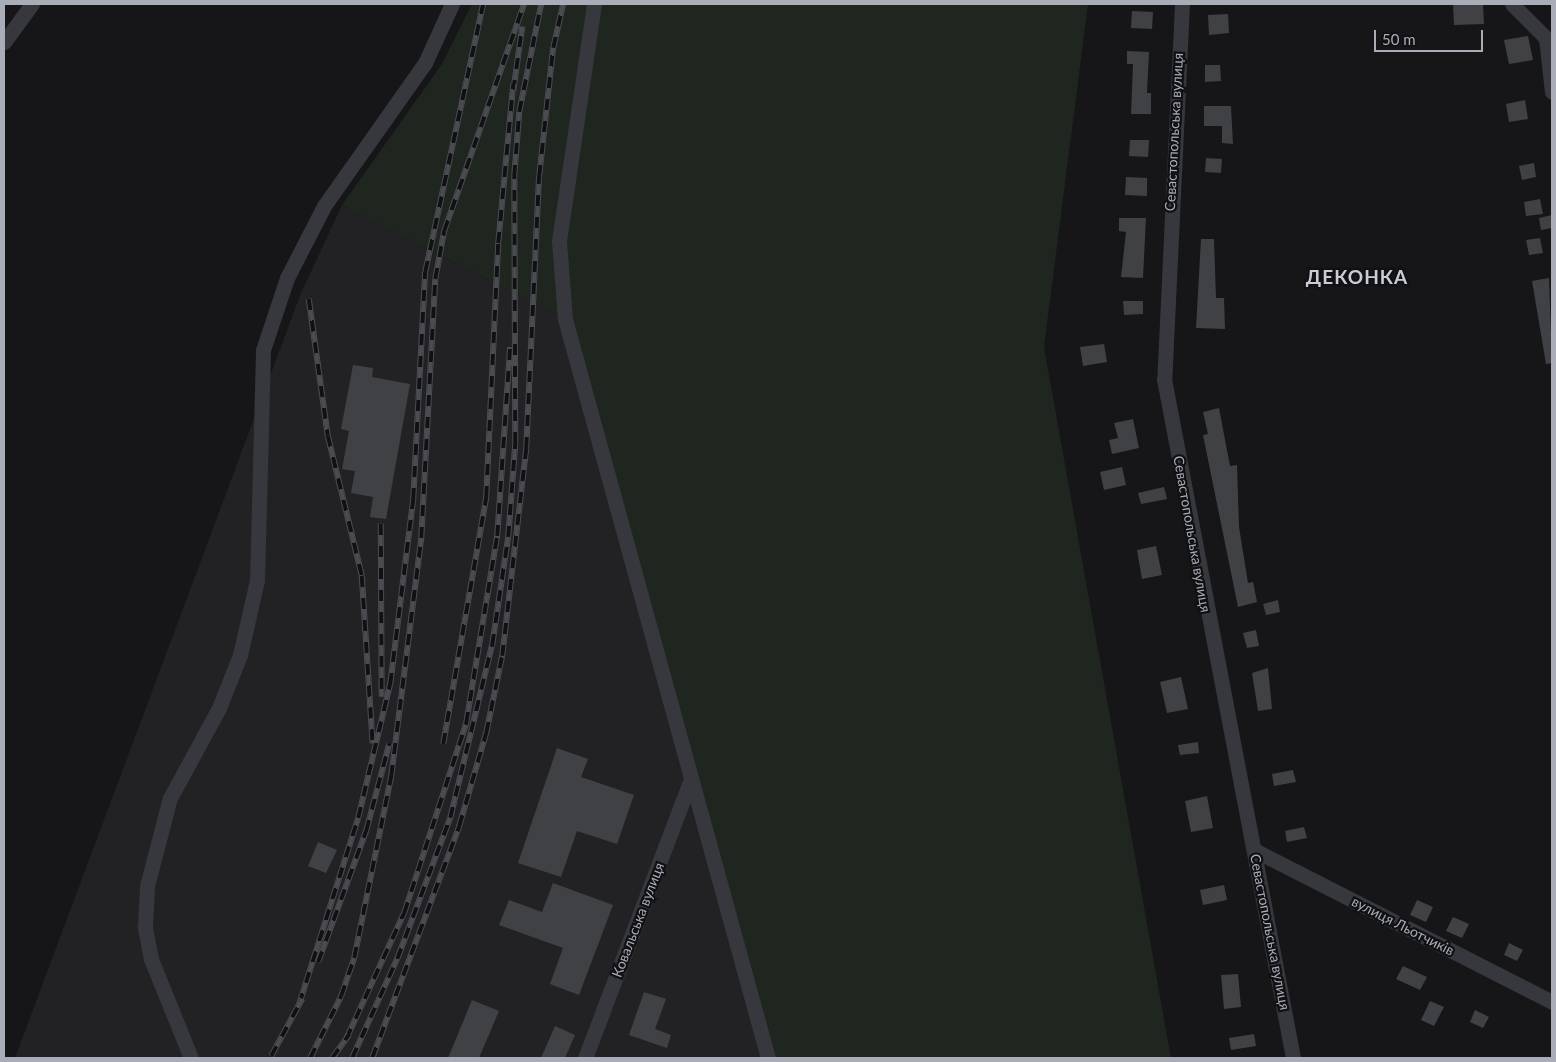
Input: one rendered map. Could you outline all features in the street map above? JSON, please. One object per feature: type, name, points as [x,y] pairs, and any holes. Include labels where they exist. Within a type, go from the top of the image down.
[{"type":"street","points":[[4,42],[32,4]]},
{"type":"street","points":[[191,1058],[151,958],[145,927],[148,886],[170,798],[219,708],[240,655],[255,590],[263,350],[287,278],[324,206],[420,71],[452,4]]},
{"type":"street","points":[[594,4],[559,241],[565,319],[690,782],[768,1058]]},
{"type":"street","name":"Севастопольська вулиця","points":[[1182,4],[1164,379],[1292,1058]]},
{"type":"street","points":[[1512,4],[1546,38],[1552,92]]},
{"type":"street","name":"Ковальська вулиця","points":[[585,1058],[690,782]]},
{"type":"street","name":"вулиця Льотчиків","points":[[1254,850],[1552,1002]]},
{"type":"shaded area","points":[[472,4],[1088,4],[1044,347],[1171,1058],[768,1058],[565,319],[342,205],[442,64]]},
{"type":"shaded area","points":[[342,205],[565,319],[766,1058],[15,1058],[301,293]]},
{"type":"building","points":[[1453,4],[1483,4],[1484,24],[1454,25]]},
{"type":"building","points":[[1132,11],[1153,12],[1152,29],[1131,28]]},
{"type":"building","points":[[1228,14],[1229,33],[1209,35],[1208,15]]},
{"type":"building","points":[[1528,36],[1533,60],[1509,64],[1504,40]]},
{"type":"building","points":[[1127,51],[1149,52],[1147,93],[1151,93],[1151,114],[1131,114],[1133,64],[1127,64]]},
{"type":"building","points":[[1205,65],[1220,65],[1221,81],[1205,82]]},
{"type":"building","points":[[1525,100],[1528,119],[1509,122],[1506,104]]},
{"type":"building","points":[[1204,106],[1231,106],[1233,144],[1222,143],[1222,126],[1204,126]]},
{"type":"building","points":[[1130,140],[1149,140],[1148,157],[1129,156]]},
{"type":"building","points":[[1206,158],[1222,159],[1221,173],[1205,172]]},
{"type":"building","points":[[1534,163],[1536,177],[1522,180],[1519,166]]},
{"type":"building","points":[[1126,177],[1147,178],[1147,196],[1125,195]]},
{"type":"building","points":[[1540,199],[1543,214],[1526,216],[1524,202]]},
{"type":"building","points":[[1552,215],[1552,228],[1541,230],[1539,218]]},
{"type":"building","points":[[1119,218],[1146,218],[1143,278],[1121,277],[1126,232],[1119,231]]},
{"type":"building","points":[[1540,238],[1543,253],[1529,255],[1526,240]]},
{"type":"building","points":[[1201,239],[1214,239],[1216,298],[1224,298],[1225,329],[1196,328]]},
{"type":"building","points":[[1549,278],[1552,363],[1546,364],[1532,281]]},
{"type":"building","points":[[1123,301],[1143,301],[1143,314],[1124,315]]},
{"type":"building","points":[[1104,344],[1107,362],[1083,366],[1080,347]]},
{"type":"building","points":[[353,365],[373,368],[372,377],[410,384],[386,519],[370,517],[373,497],[351,493],[355,471],[342,469],[349,431],[341,429]]},
{"type":"building","points":[[1219,408],[1230,466],[1237,465],[1239,527],[1248,583],[1253,582],[1257,602],[1238,607],[1203,435],[1208,434],[1203,412]]},
{"type":"building","points":[[1133,419],[1139,448],[1112,454],[1109,440],[1118,438],[1114,423]]},
{"type":"building","points":[[1122,467],[1126,485],[1104,490],[1100,472]]},
{"type":"building","points":[[1164,487],[1167,499],[1141,504],[1138,493]]},
{"type":"building","points":[[1156,546],[1162,575],[1142,579],[1137,550]]},
{"type":"building","points":[[1278,600],[1280,612],[1266,615],[1263,604]]},
{"type":"building","points":[[1256,630],[1259,646],[1247,648],[1243,633]]},
{"type":"building","points":[[1268,668],[1272,709],[1258,711],[1252,673]]},
{"type":"building","points":[[1181,677],[1188,709],[1167,713],[1160,682]]},
{"type":"building","points":[[1198,742],[1199,753],[1180,755],[1178,745]]},
{"type":"building","points":[[557,748],[588,759],[581,777],[634,795],[617,844],[577,831],[561,877],[518,863]]},
{"type":"building","points":[[1293,770],[1296,782],[1274,786],[1272,774]]},
{"type":"building","points":[[1207,796],[1213,828],[1191,832],[1185,801]]},
{"type":"building","points":[[1304,827],[1307,838],[1287,842],[1285,831]]},
{"type":"building","points":[[318,842],[337,850],[326,873],[308,866]]},
{"type":"building","points":[[553,883],[613,905],[579,995],[550,984],[563,948],[499,925],[509,900],[542,912]]},
{"type":"building","points":[[1224,885],[1227,900],[1203,905],[1200,890]]},
{"type":"building","points":[[1417,900],[1433,907],[1426,922],[1410,915]]},
{"type":"building","points":[[1453,917],[1469,924],[1462,938],[1446,931]]},
{"type":"building","points":[[1509,943],[1523,950],[1517,961],[1504,955]]},
{"type":"building","points":[[1403,966],[1427,977],[1420,990],[1396,979]]},
{"type":"building","points":[[1238,974],[1241,1007],[1224,1009],[1221,975]]},
{"type":"building","points":[[644,992],[666,999],[655,1029],[671,1035],[667,1048],[629,1035]]},
{"type":"building","points":[[472,1000],[499,1011],[479,1058],[448,1058]]},
{"type":"building","points":[[1430,1001],[1444,1007],[1434,1026],[1421,1020]]},
{"type":"building","points":[[1475,1010],[1489,1017],[1483,1028],[1470,1022]]},
{"type":"building","points":[[555,1026],[575,1035],[565,1058],[541,1058]]},
{"type":"building","points":[[1254,1034],[1256,1046],[1231,1050],[1229,1038]]},
{"type":"railway","points":[[299,1004],[358,818],[390,684],[413,499],[425,272],[483,4]]},
{"type":"railway","points":[[310,1058],[341,996],[354,958],[391,776],[421,538],[435,279],[444,231],[524,4]]},
{"type":"railway","points":[[352,1058],[397,959],[450,818],[492,645],[508,537],[515,443],[514,176],[519,112],[541,4]]},
{"type":"railway","points":[[372,1058],[459,826],[486,733],[502,656],[526,448],[539,176],[553,48],[563,4]]},
{"type":"railway","points":[[513,91],[522,27]]},
{"type":"railway","points":[[443,744],[486,497],[498,243],[513,84]]},
{"type":"railway","points":[[309,299],[328,436],[362,576],[373,744]]},
{"type":"railway","points":[[346,1039],[404,913],[466,723],[497,536],[510,347]]},
{"type":"railway","points":[[381,524],[382,697]]},
{"type":"railway","points":[[318,962],[366,831],[389,744]]},
{"type":"railway","points":[[271,1056],[302,999]]},
{"type":"railway","points":[[332,1058],[349,1035]]},
{"type":"district","name":"ДЕКОНКА","points":[[1357,277]]}]
